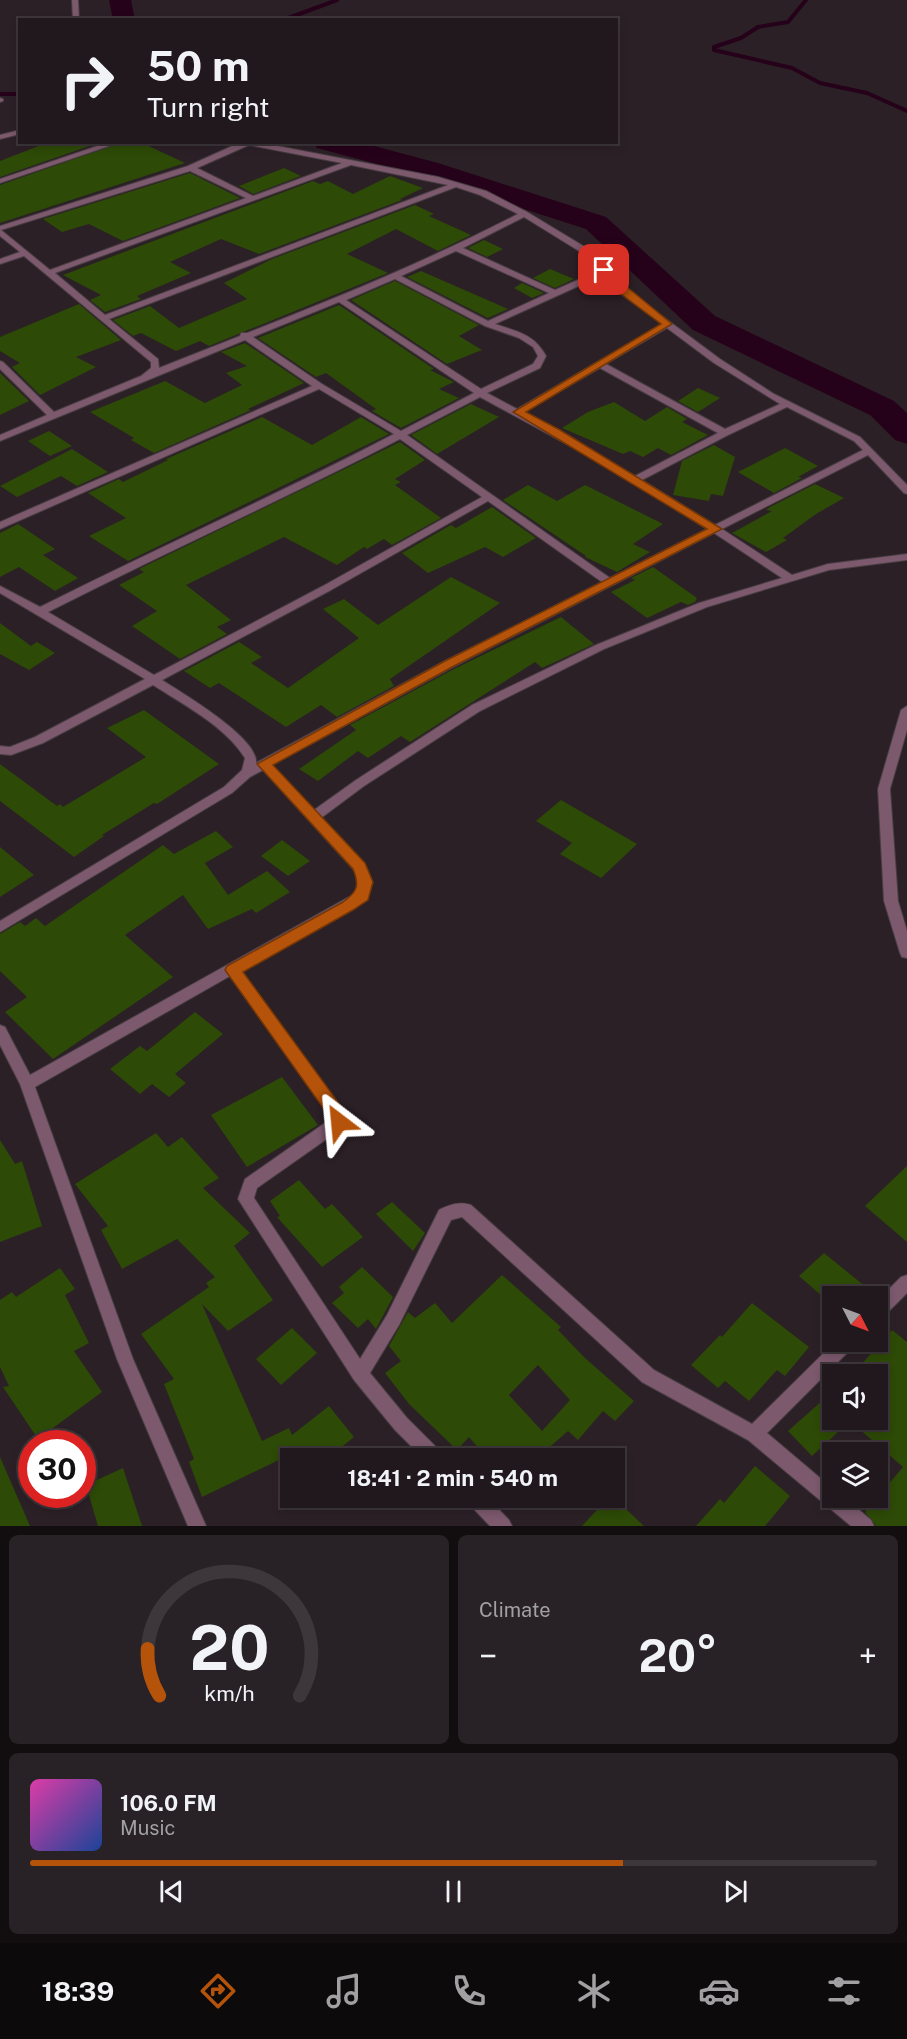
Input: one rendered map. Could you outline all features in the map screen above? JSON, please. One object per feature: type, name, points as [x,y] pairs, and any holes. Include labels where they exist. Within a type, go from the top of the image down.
[{"type":"street","points":[[75,0],[76,18]]},
{"type":"street","points":[[0,136],[18,132]]},
{"type":"street","points":[[0,181],[112,144]]},
{"type":"street","points":[[0,228],[190,168],[244,144]]},
{"type":"street","points":[[252,144],[353,161],[454,185],[483,194],[524,214],[582,249],[624,292],[717,361],[787,404],[857,439],[907,491]]},
{"type":"street","points":[[48,273],[353,161]]},
{"type":"street","points":[[190,168],[252,198]]},
{"type":"street","points":[[104,318],[454,185]]},
{"type":"street","points":[[0,438],[244,335],[395,276],[524,214]]},
{"type":"street","points":[[0,232],[155,361],[155,369],[144,378]]},
{"type":"street","points":[[456,248],[555,293]]},
{"type":"street","points":[[0,261],[25,253]]},
{"type":"street","points":[[488,324],[604,270]]},
{"type":"street","points":[[39,612],[537,366],[542,356],[536,345],[522,336],[488,324],[395,276]]},
{"type":"street","points":[[338,298],[480,393],[518,412],[635,480],[716,529],[790,578]]},
{"type":"street","points":[[518,412],[668,324]]},
{"type":"street","points":[[244,335],[319,386],[400,434],[609,582]]},
{"type":"street","points":[[0,364],[53,416]]},
{"type":"street","points":[[600,364],[725,433]]},
{"type":"street","points":[[0,526],[319,386]]},
{"type":"street","points":[[635,480],[787,404]]},
{"type":"street","points":[[0,927],[228,790],[248,773],[264,764],[450,664],[869,451]]},
{"type":"street","points":[[0,750],[11,751],[39,740],[327,588],[488,497]]},
{"type":"street","points":[[313,817],[360,783],[476,708],[600,647],[703,604],[790,578],[828,567],[907,557]]},
{"type":"street","points":[[0,589],[198,708],[247,747],[252,757],[248,773]]},
{"type":"street","points":[[907,710],[884,789],[891,901],[907,953]]},
{"type":"street","points":[[27,1084],[362,896],[366,882],[359,867],[264,764]]},
{"type":"street","points":[[233,970],[340,1118],[336,1125],[250,1184],[246,1199],[360,1374],[401,1424],[425,1448]]},
{"type":"street","points":[[0,1031],[27,1084],[125,1359],[197,1526]]},
{"type":"street","points":[[360,1374],[393,1320],[445,1215],[452,1211],[465,1210],[648,1376],[754,1434],[865,1526]]},
{"type":"street","points":[[888,1301],[907,1282]]},
{"type":"street","points":[[754,1434],[836,1352]]},
{"type":"street","points":[[485,1508],[503,1526]]},
{"type":"building","points":[[44,144],[95,144],[0,177],[0,161]]},
{"type":"building","points":[[117,144],[144,144],[185,163],[0,223],[0,185]]},
{"type":"building","points":[[284,168],[301,176],[253,194],[239,186]]},
{"type":"building","points":[[190,173],[240,198],[123,241],[89,224],[62,232],[43,219]]},
{"type":"building","points":[[390,176],[423,188],[400,199],[402,200],[259,254],[221,239],[170,262],[191,273],[137,296],[141,299],[105,312],[90,300],[101,295],[63,275],[313,181],[320,184],[328,181],[353,194]]},
{"type":"building","points":[[415,205],[434,214],[429,216],[471,235],[438,251],[396,229],[347,254],[388,273],[209,346],[200,341],[176,351],[141,333],[133,336],[113,320],[150,306],[179,328],[247,299],[224,283],[272,259]]},
{"type":"building","points":[[484,240],[503,249],[487,257],[468,248]]},
{"type":"building","points":[[550,269],[574,279],[555,288],[533,278]]},
{"type":"building","points":[[421,271],[508,309],[488,318],[407,277]]},
{"type":"building","points":[[395,281],[479,325],[459,336],[482,350],[447,364],[351,300]]},
{"type":"building","points":[[522,283],[544,293],[532,298],[514,288]]},
{"type":"building","points":[[79,304],[121,340],[76,357],[96,367],[40,395],[12,367],[20,363],[0,351],[0,337]]},
{"type":"building","points":[[339,305],[434,369],[430,370],[454,382],[439,389],[459,398],[401,428],[372,411],[376,409],[326,373],[316,377],[258,338]]},
{"type":"building","points":[[245,343],[304,383],[248,409],[251,410],[154,453],[131,440],[134,438],[90,412],[165,381],[205,403],[242,385],[226,373],[247,366],[221,352]]},
{"type":"building","points":[[0,373],[29,401],[0,415]]},
{"type":"building","points":[[698,388],[720,398],[698,412],[678,401]]},
{"type":"building","points":[[614,402],[645,421],[667,407],[687,419],[682,422],[708,435],[671,455],[658,448],[643,457],[630,451],[623,454],[562,428],[588,412]]},
{"type":"building","points":[[471,404],[499,417],[437,454],[411,435]]},
{"type":"building","points":[[262,417],[312,445],[361,417],[389,434],[128,561],[89,536],[126,518],[88,493],[119,479],[123,482],[168,460],[166,459]]},
{"type":"building","points":[[49,431],[72,446],[50,456],[28,441]]},
{"type":"building","points":[[400,442],[425,460],[395,479],[401,482],[395,485],[441,518],[392,545],[384,539],[367,549],[364,547],[337,565],[284,537],[186,585],[231,620],[217,627],[227,634],[180,659],[132,626],[157,611],[119,585],[144,572],[139,569]]},
{"type":"building","points":[[714,445],[735,457],[723,496],[711,494],[709,501],[673,495],[682,461]]},
{"type":"building","points":[[785,448],[818,466],[798,477],[802,478],[774,493],[738,472]]},
{"type":"building","points":[[72,449],[108,472],[77,486],[61,476],[17,497],[0,486]]},
{"type":"building","points":[[815,484],[844,498],[816,514],[783,538],[787,540],[766,552],[732,533],[772,511],[766,510],[770,507]]},
{"type":"building","points":[[528,485],[557,501],[585,485],[663,524],[633,544],[650,552],[617,572],[585,557],[503,500]]},
{"type":"building","points":[[492,507],[536,538],[503,557],[485,547],[428,573],[402,553],[451,525],[456,528]]},
{"type":"building","points":[[18,524],[55,549],[43,555],[78,578],[55,591],[19,567],[0,577],[0,533]]},
{"type":"building","points":[[653,567],[697,598],[695,602],[688,605],[681,602],[647,618],[611,592],[635,580],[631,578]]},
{"type":"building","points":[[451,577],[500,603],[390,679],[394,686],[337,717],[321,705],[286,727],[219,683],[210,688],[184,671],[239,642],[262,657],[251,663],[288,688],[359,638],[323,609],[344,599],[378,625]]},
{"type":"building","points":[[561,617],[594,644],[542,668],[535,662],[410,742],[401,736],[368,758],[358,751],[318,781],[299,769],[356,730],[350,725],[454,669]]},
{"type":"building","points":[[0,623],[31,646],[37,642],[55,653],[29,670],[0,654]]},
{"type":"building","points":[[144,710],[219,764],[157,804],[154,803],[102,835],[104,836],[74,857],[0,801],[0,764],[57,806],[60,804],[63,807],[146,757],[107,728]]},
{"type":"building","points":[[561,800],[637,844],[601,878],[560,854],[572,843],[536,821]]},
{"type":"building","points":[[216,831],[233,847],[205,863],[228,895],[267,871],[290,892],[256,913],[252,909],[208,929],[183,895],[125,935],[173,977],[53,1059],[5,1012],[27,997],[0,971],[0,934],[20,922],[25,926],[36,918],[45,926],[163,845],[174,854]]},
{"type":"building","points":[[282,840],[310,861],[288,876],[261,856]]},
{"type":"building","points":[[0,847],[34,875],[0,897]]},
{"type":"building","points":[[195,1012],[223,1034],[175,1074],[186,1083],[169,1097],[152,1084],[140,1094],[110,1069],[140,1046],[147,1051]]},
{"type":"building","points":[[282,1077],[318,1125],[247,1167],[211,1115]]},
{"type":"building","points":[[156,1133],[168,1147],[182,1137],[219,1178],[203,1188],[250,1233],[234,1246],[273,1300],[228,1331],[202,1304],[262,1441],[289,1428],[292,1435],[329,1406],[354,1437],[340,1448],[280,1448],[280,1460],[202,1497],[189,1462],[194,1459],[164,1384],[174,1379],[141,1334],[209,1287],[206,1283],[215,1277],[177,1239],[122,1269],[101,1230],[108,1226],[75,1184]]},
{"type":"building","points":[[0,1140],[15,1164],[22,1161],[42,1226],[0,1242]]},
{"type":"building","points":[[907,1166],[907,1242],[865,1206]]},
{"type":"building","points":[[299,1180],[325,1209],[332,1204],[363,1237],[322,1267],[277,1217],[280,1216],[270,1201]]},
{"type":"building","points":[[392,1202],[425,1233],[413,1251],[376,1214]]},
{"type":"building","points":[[824,1253],[865,1286],[822,1286],[822,1296],[799,1276]]},
{"type":"building","points":[[362,1267],[393,1297],[376,1329],[368,1319],[358,1328],[332,1303],[344,1293],[339,1287]]},
{"type":"building","points":[[60,1268],[75,1289],[65,1295],[89,1343],[74,1351],[102,1392],[50,1430],[32,1430],[3,1387],[9,1386],[0,1367],[0,1300],[12,1292],[16,1297]]},
{"type":"building","points":[[502,1275],[561,1327],[558,1330],[585,1358],[634,1401],[615,1421],[603,1411],[578,1440],[568,1431],[548,1448],[478,1448],[469,1437],[459,1448],[455,1448],[409,1404],[385,1373],[401,1361],[389,1346],[408,1312],[415,1318],[435,1303],[452,1323]],"holes":[[[538,1365],[570,1400],[542,1431],[509,1395]]]},
{"type":"building","points":[[752,1303],[809,1347],[785,1376],[777,1370],[749,1401],[725,1381],[718,1388],[691,1365],[720,1335],[722,1337]]},
{"type":"building","points":[[292,1328],[317,1353],[281,1385],[256,1359]]},
{"type":"building","points":[[892,1330],[907,1342],[907,1526],[876,1526],[865,1512],[868,1508],[888,1508],[888,1485],[903,1467],[888,1454],[888,1442],[874,1442],[860,1430],[888,1430],[888,1364],[862,1364],[872,1352],[888,1352],[888,1335]]},
{"type":"building","points":[[822,1401],[822,1430],[840,1430],[827,1442],[822,1442],[822,1447],[812,1456],[788,1431]]},
{"type":"building","points":[[0,1457],[18,1498],[18,1508],[22,1508],[30,1526],[0,1526]]},
{"type":"building","points":[[755,1466],[790,1496],[765,1526],[696,1526],[720,1499],[724,1503]]},
{"type":"building","points":[[123,1468],[142,1526],[98,1526],[93,1508],[96,1508],[96,1480]]},
{"type":"building","points":[[599,1508],[625,1508],[644,1526],[582,1526]]},
{"type":"waterway","points":[[120,0],[124,18]]},
{"type":"waterway","points":[[288,18],[337,0]]},
{"type":"waterway","points":[[806,0],[788,22],[758,27],[741,38],[714,47],[714,50],[792,68],[820,83],[867,93],[907,111]]},
{"type":"waterway","points":[[0,94],[18,94]]},
{"type":"waterway","points":[[334,144],[428,169],[596,223],[704,323],[882,408],[907,433]]},
{"type":"route","points":[[339,1122],[340,1118],[233,970],[348,906],[362,896],[366,882],[359,867],[264,764],[450,664],[716,529],[556,432],[518,412],[668,324],[624,292],[604,270]]}]
